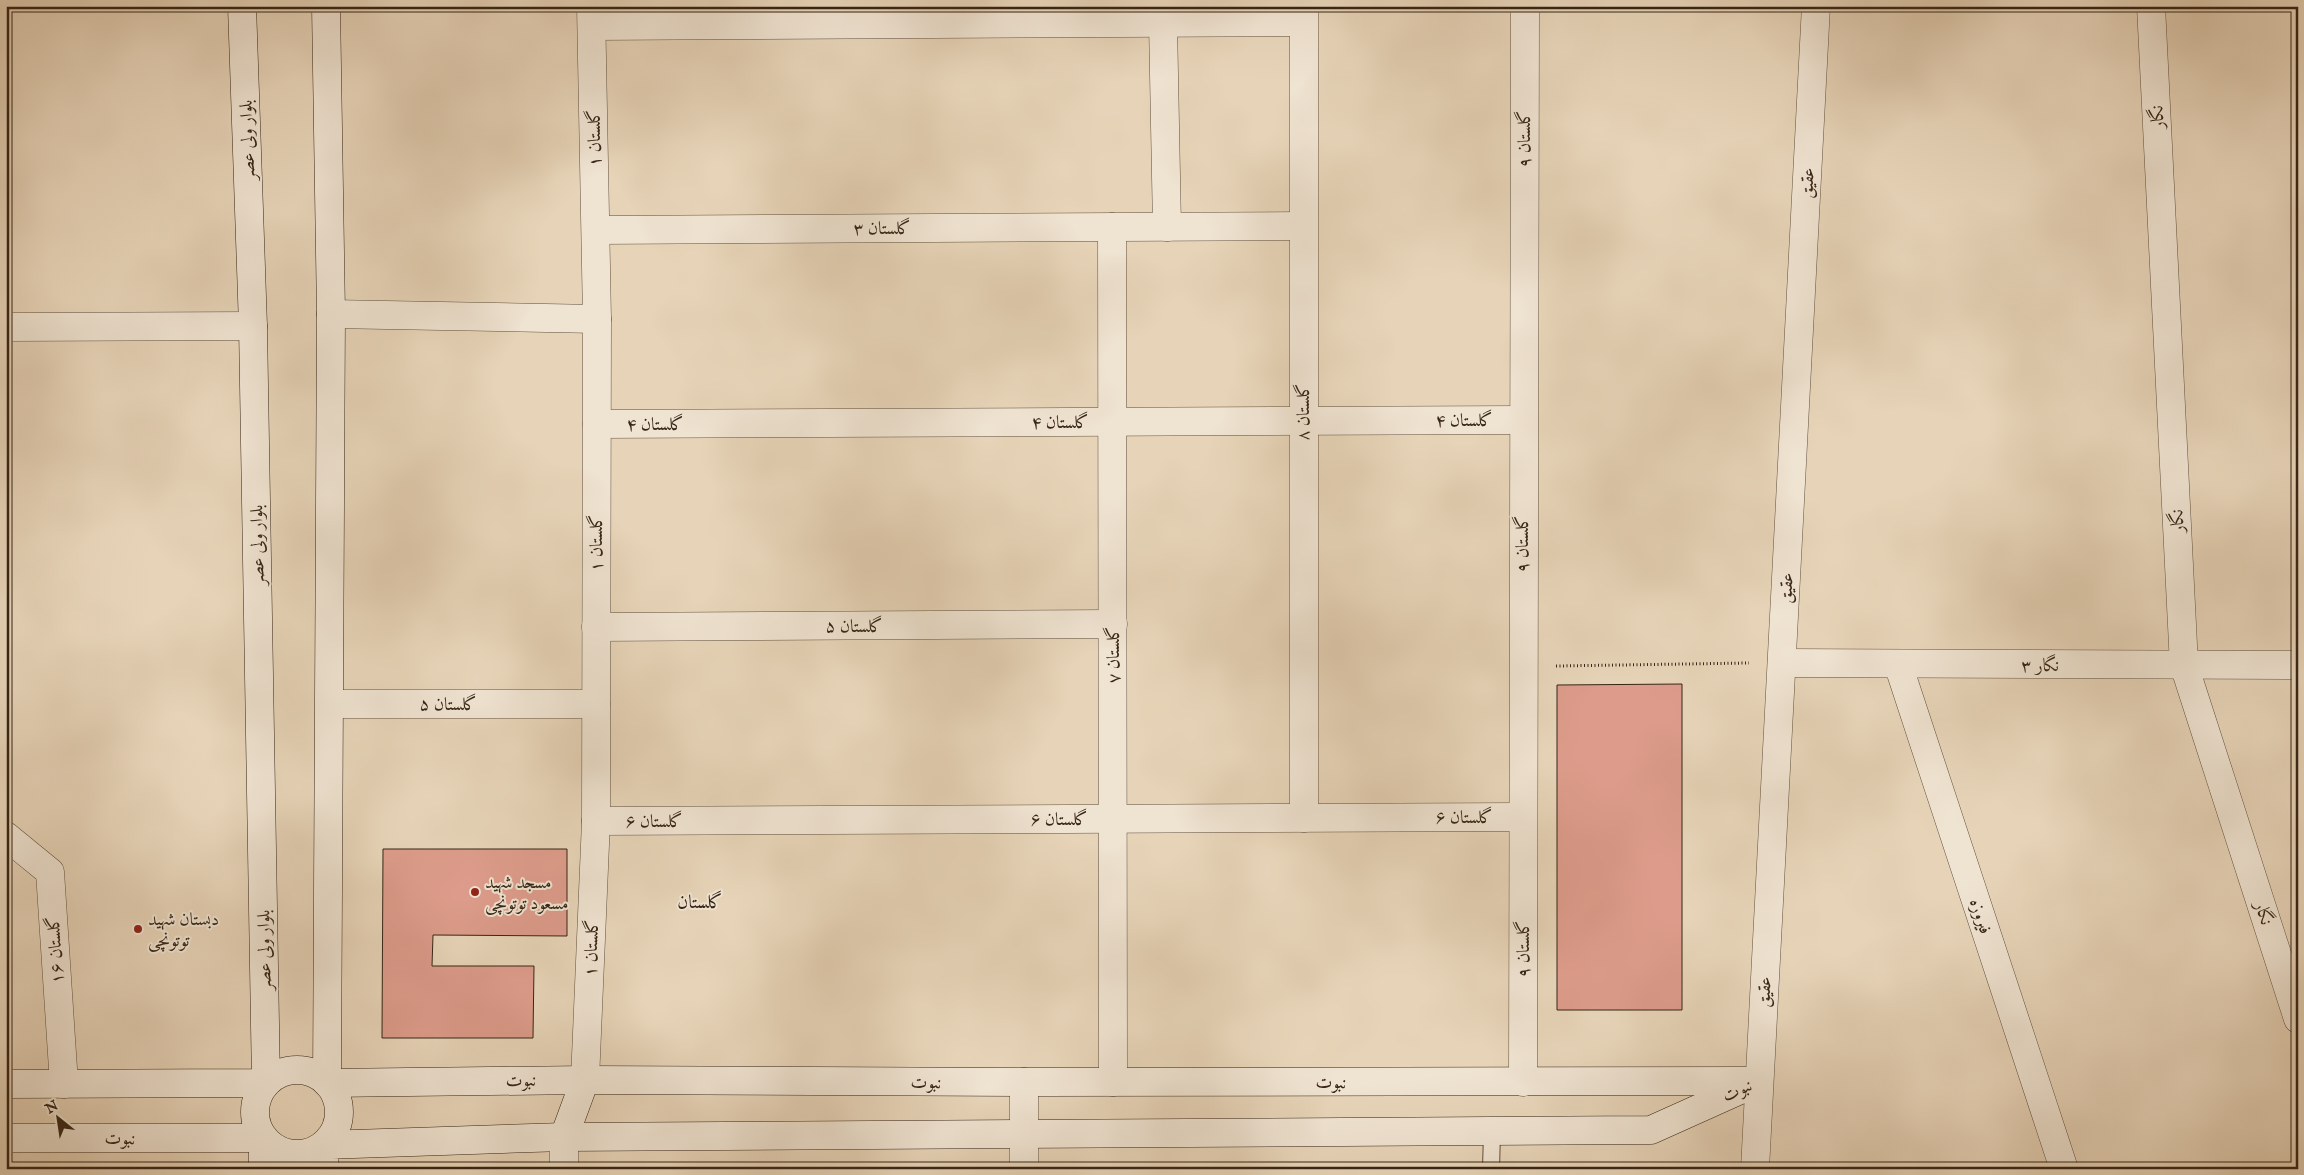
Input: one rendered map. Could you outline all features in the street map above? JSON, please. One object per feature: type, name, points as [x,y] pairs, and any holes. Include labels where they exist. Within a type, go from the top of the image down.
[{"type":"street","name":"بلوار ولی عصر","points":[[242,6],[253,326],[266,1083]]},
{"type":"street","points":[[326,6],[331,314],[327,1082]]},
{"type":"street","name":"گلستان ۹","points":[[1523,1082],[1522,420],[1525,6]]},
{"type":"street","name":"عقیق","points":[[1755,1169],[1816,6]]},
{"type":"street","name":"نگار","points":[[2151,6],[2184,665],[2287,951],[2298,1019]]},
{"type":"street","points":[[592,16],[1058,15],[1163,23],[1303,14]]},
{"type":"street","name":"گلستان ۸","points":[[1303,14],[1304,818]]},
{"type":"street","name":"گلستان ۱","points":[[564,1137],[585,1080],[596,821],[597,319],[592,16]]},
{"type":"street","points":[[1163,23],[1167,226]]},
{"type":"street","name":"گلستان ۳","points":[[596,230],[1303,226]]},
{"type":"street","name":"گلستان ۷","points":[[1112,227],[1113,1082]]},
{"type":"street","points":[[331,314],[597,319]]},
{"type":"street","points":[[6,328],[253,326]]},
{"type":"street","name":"گلستان ۴","points":[[596,424],[1522,420]]},
{"type":"street","name":"گلستان ۵","points":[[596,627],[1112,624]]},
{"type":"street","name":"نگار ۳","points":[[1782,663],[2298,665]]},
{"type":"street","name":"فیروزه","points":[[1898,664],[2064,1169]]},
{"type":"street","name":"گلستان ۵","points":[[330,704],[596,704]]},
{"type":"street","name":"گلستان ۶","points":[[596,821],[1523,817]]},
{"type":"street","name":"گلستان ۱۶","points":[[6,836],[50,872],[64,1084]]},
{"type":"street","points":[[6,1084],[266,1083],[284,1073],[304,1070],[327,1082],[336,1094],[339,1107],[339,1121],[324,1157],[312,1152],[299,1155],[279,1150],[263,1138],[258,1128],[255,1110],[260,1093],[266,1083]]},
{"type":"street","name":"نبوت","points":[[327,1082],[585,1080],[1024,1082],[1759,1081]]},
{"type":"street","name":"نبوت","points":[[324,1157],[564,1137],[1651,1130],[1759,1081]]},
{"type":"street","points":[[1024,1082],[1024,1169]]},
{"type":"street","points":[[564,1137],[564,1169]]},
{"type":"street","name":"نبوت","points":[[6,1138],[263,1138]]},
{"type":"street","points":[[263,1138],[263,1169]]},
{"type":"lane","points":[[1491,1169],[1492,1132]]},
{"type":"path","points":[[1522,667],[1782,663]]},
{"type":"building","points":[[1682,684],[1682,1010],[1557,1010],[1557,685]]},
{"type":"building","points":[[383,849],[567,849],[567,936],[433,935],[432,966],[534,966],[533,1038],[382,1038]]},
{"type":"place","name":"مسجد شهید مسعود توتونچی","points":[[475,892]]},
{"type":"place","name":"دبستان شهید توتونچی","points":[[138,929]]},
{"type":"district","name":"گلستان","points":[[700,901]]}]
